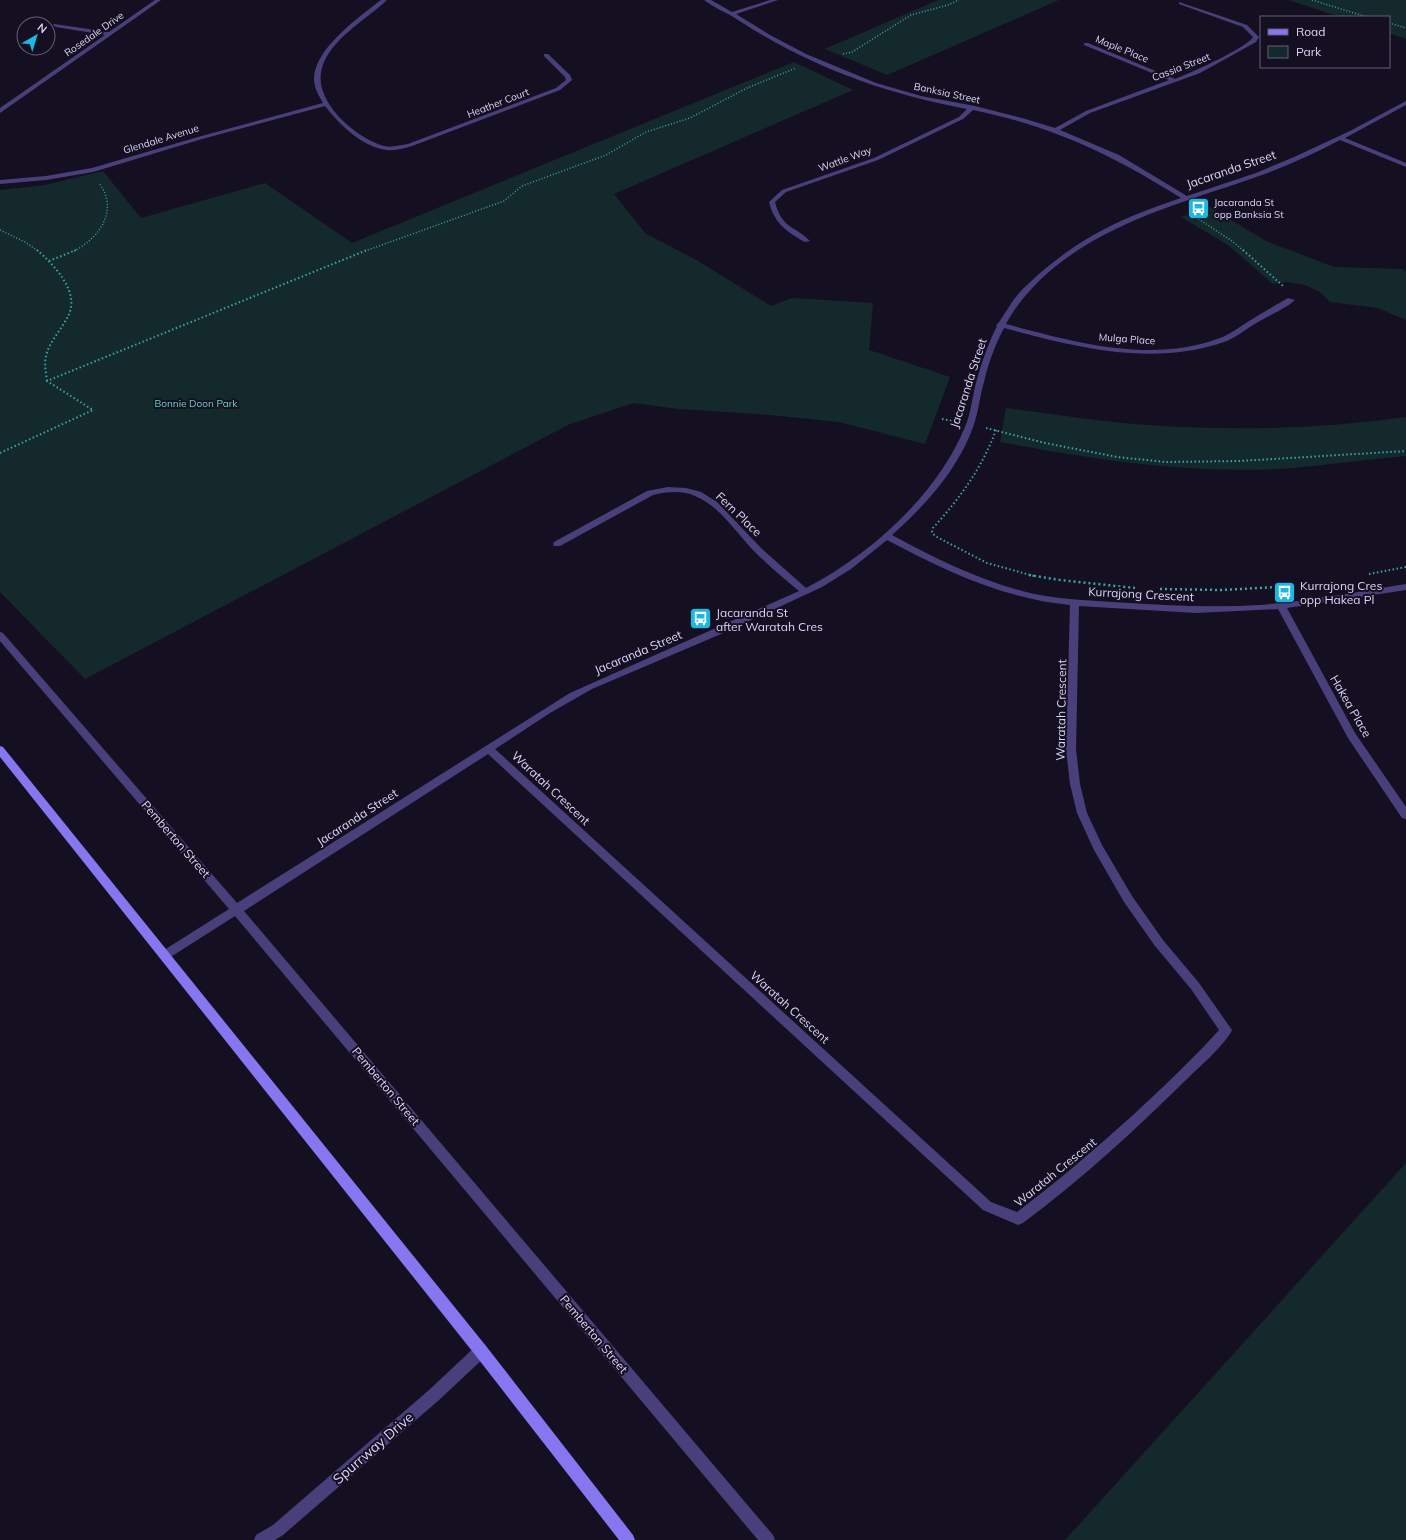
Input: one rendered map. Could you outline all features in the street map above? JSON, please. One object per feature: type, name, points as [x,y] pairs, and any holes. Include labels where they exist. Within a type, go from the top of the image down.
[{"type":"main road","points":[[0,750],[481,1351],[628,1540]]},
{"type":"street","name":"Rosedale Drive","points":[[0,111],[158,0]]},
{"type":"street","points":[[325,104],[317,79],[323,60],[335,44],[384,0]]},
{"type":"street","name":"Banksia Street","points":[[707,0],[733,13],[752,27],[777,41],[856,77],[889,89],[973,107],[1054,131],[1099,148],[1130,163],[1186,198]]},
{"type":"street","points":[[733,13],[775,0]]},
{"type":"street","name":"Cassia Street","points":[[1054,131],[1088,112],[1198,72],[1254,42],[1256,38],[1245,26],[1181,3]]},
{"type":"street","points":[[56,25],[110,34]]},
{"type":"street","name":"Maple Place","points":[[1086,44],[1173,80]]},
{"type":"street","name":"Heather Court","points":[[325,104],[346,126],[360,137],[379,146],[396,148],[438,136],[558,89],[569,80],[568,76],[546,55]]},
{"type":"street","name":"Jacaranda Street","points":[[165,955],[489,749],[543,712],[578,693],[804,592],[844,570],[887,536],[915,509],[933,488],[953,460],[970,425],[980,382],[1000,325],[1010,309],[1026,290],[1068,252],[1089,238],[1121,222],[1260,173],[1342,139],[1406,103]]},
{"type":"street","name":"Glendale Avenue","points":[[0,182],[46,178],[93,170],[200,138],[325,104]]},
{"type":"street","name":"Wattle Way","points":[[807,241],[785,228],[774,214],[772,202],[784,191],[869,161],[902,147],[961,118],[973,107]]},
{"type":"street","points":[[1342,139],[1406,165]]},
{"type":"street","name":"Mulga Place","points":[[1000,325],[1073,344],[1148,353],[1181,350],[1223,339],[1291,300]]},
{"type":"street","name":"Fern Place","points":[[557,544],[650,493],[667,489],[682,490],[699,494],[710,500],[759,550],[804,592]]},
{"type":"street","name":"Kurrajong Crescent","points":[[887,536],[948,568],[974,579],[1024,595],[1075,602],[1187,609],[1281,606],[1406,587]]},
{"type":"street","name":"Waratah Crescent","points":[[489,749],[987,1206],[1018,1219],[1052,1195],[1119,1135],[1194,1065],[1226,1030],[1195,986],[1159,943],[1128,898],[1098,847],[1082,813],[1075,784],[1071,750],[1075,602]]},
{"type":"street","name":"Hakea Place","points":[[1281,606],[1351,734],[1406,816]]},
{"type":"street","name":"Pemberton Street","points":[[0,635],[236,910],[768,1540]]},
{"type":"street","name":"Spurrway Drive","points":[[260,1540],[278,1530],[434,1395],[481,1351]]},
{"type":"path","points":[[47,381],[378,246],[504,201],[522,186],[606,155],[646,132],[690,118],[747,88],[817,60],[852,52],[888,28],[911,15],[948,5],[959,0]]},
{"type":"path","points":[[1312,0],[1364,16]]},
{"type":"path","points":[[1390,23],[1406,28]]},
{"type":"path","points":[[49,261],[84,246],[104,226],[108,212],[108,198],[102,187],[90,174],[93,170]]},
{"type":"path","points":[[1193,216],[1207,210]]},
{"type":"path","points":[[1187,211],[1232,241],[1284,287],[1291,300]]},
{"type":"path","points":[[0,230],[15,236],[49,261],[65,280],[71,298],[70,313],[45,353],[44,363],[47,381],[94,410],[0,453]]},
{"type":"path","points":[[942,419],[996,430],[1046,443],[1117,457],[1166,462],[1240,461],[1406,450]]},
{"type":"path","points":[[996,430],[990,449],[963,494],[933,528],[932,532],[934,536],[987,563],[1024,574],[1067,582],[1140,588]]},
{"type":"path","points":[[1365,575],[1406,567]]},
{"type":"path","points":[[1154,589],[1222,590],[1298,586]]},
{"type":"green space","points":[[938,0],[1059,0],[887,75],[825,49]]},
{"type":"green space","points":[[1289,0],[1406,0],[1406,39],[1390,33],[1390,16],[1337,16]]},
{"type":"green space","name":"Bonnie Doon Park","points":[[794,62],[853,90],[614,194],[645,233],[698,261],[771,306],[792,298],[873,303],[869,350],[950,377],[925,444],[839,422],[770,415],[679,409],[633,403],[570,424],[85,679],[0,592],[0,190],[45,185],[103,171],[141,218],[265,183],[352,243]]},
{"type":"green space","points":[[1210,207],[1266,241],[1334,267],[1403,269],[1406,272],[1406,320],[1378,308],[1330,302],[1320,292],[1305,285],[1286,282],[1273,284],[1228,245],[1181,217]]},
{"type":"green space","points":[[1006,408],[1130,424],[1212,428],[1277,428],[1342,424],[1406,417],[1406,456],[1306,467],[1255,470],[1182,468],[1109,460],[1000,442]]},
{"type":"green space","points":[[1406,1163],[1406,1540],[1065,1540]]},
{"type":"place","name":"Jacaranda St opp Banksia St","points":[[1198,208]]},
{"type":"place","name":"Kurrajong Cres opp Hakea Pl","points":[[1285,592]]},
{"type":"place","name":"Jacaranda St after Waratah Cres","points":[[700,619]]}]
